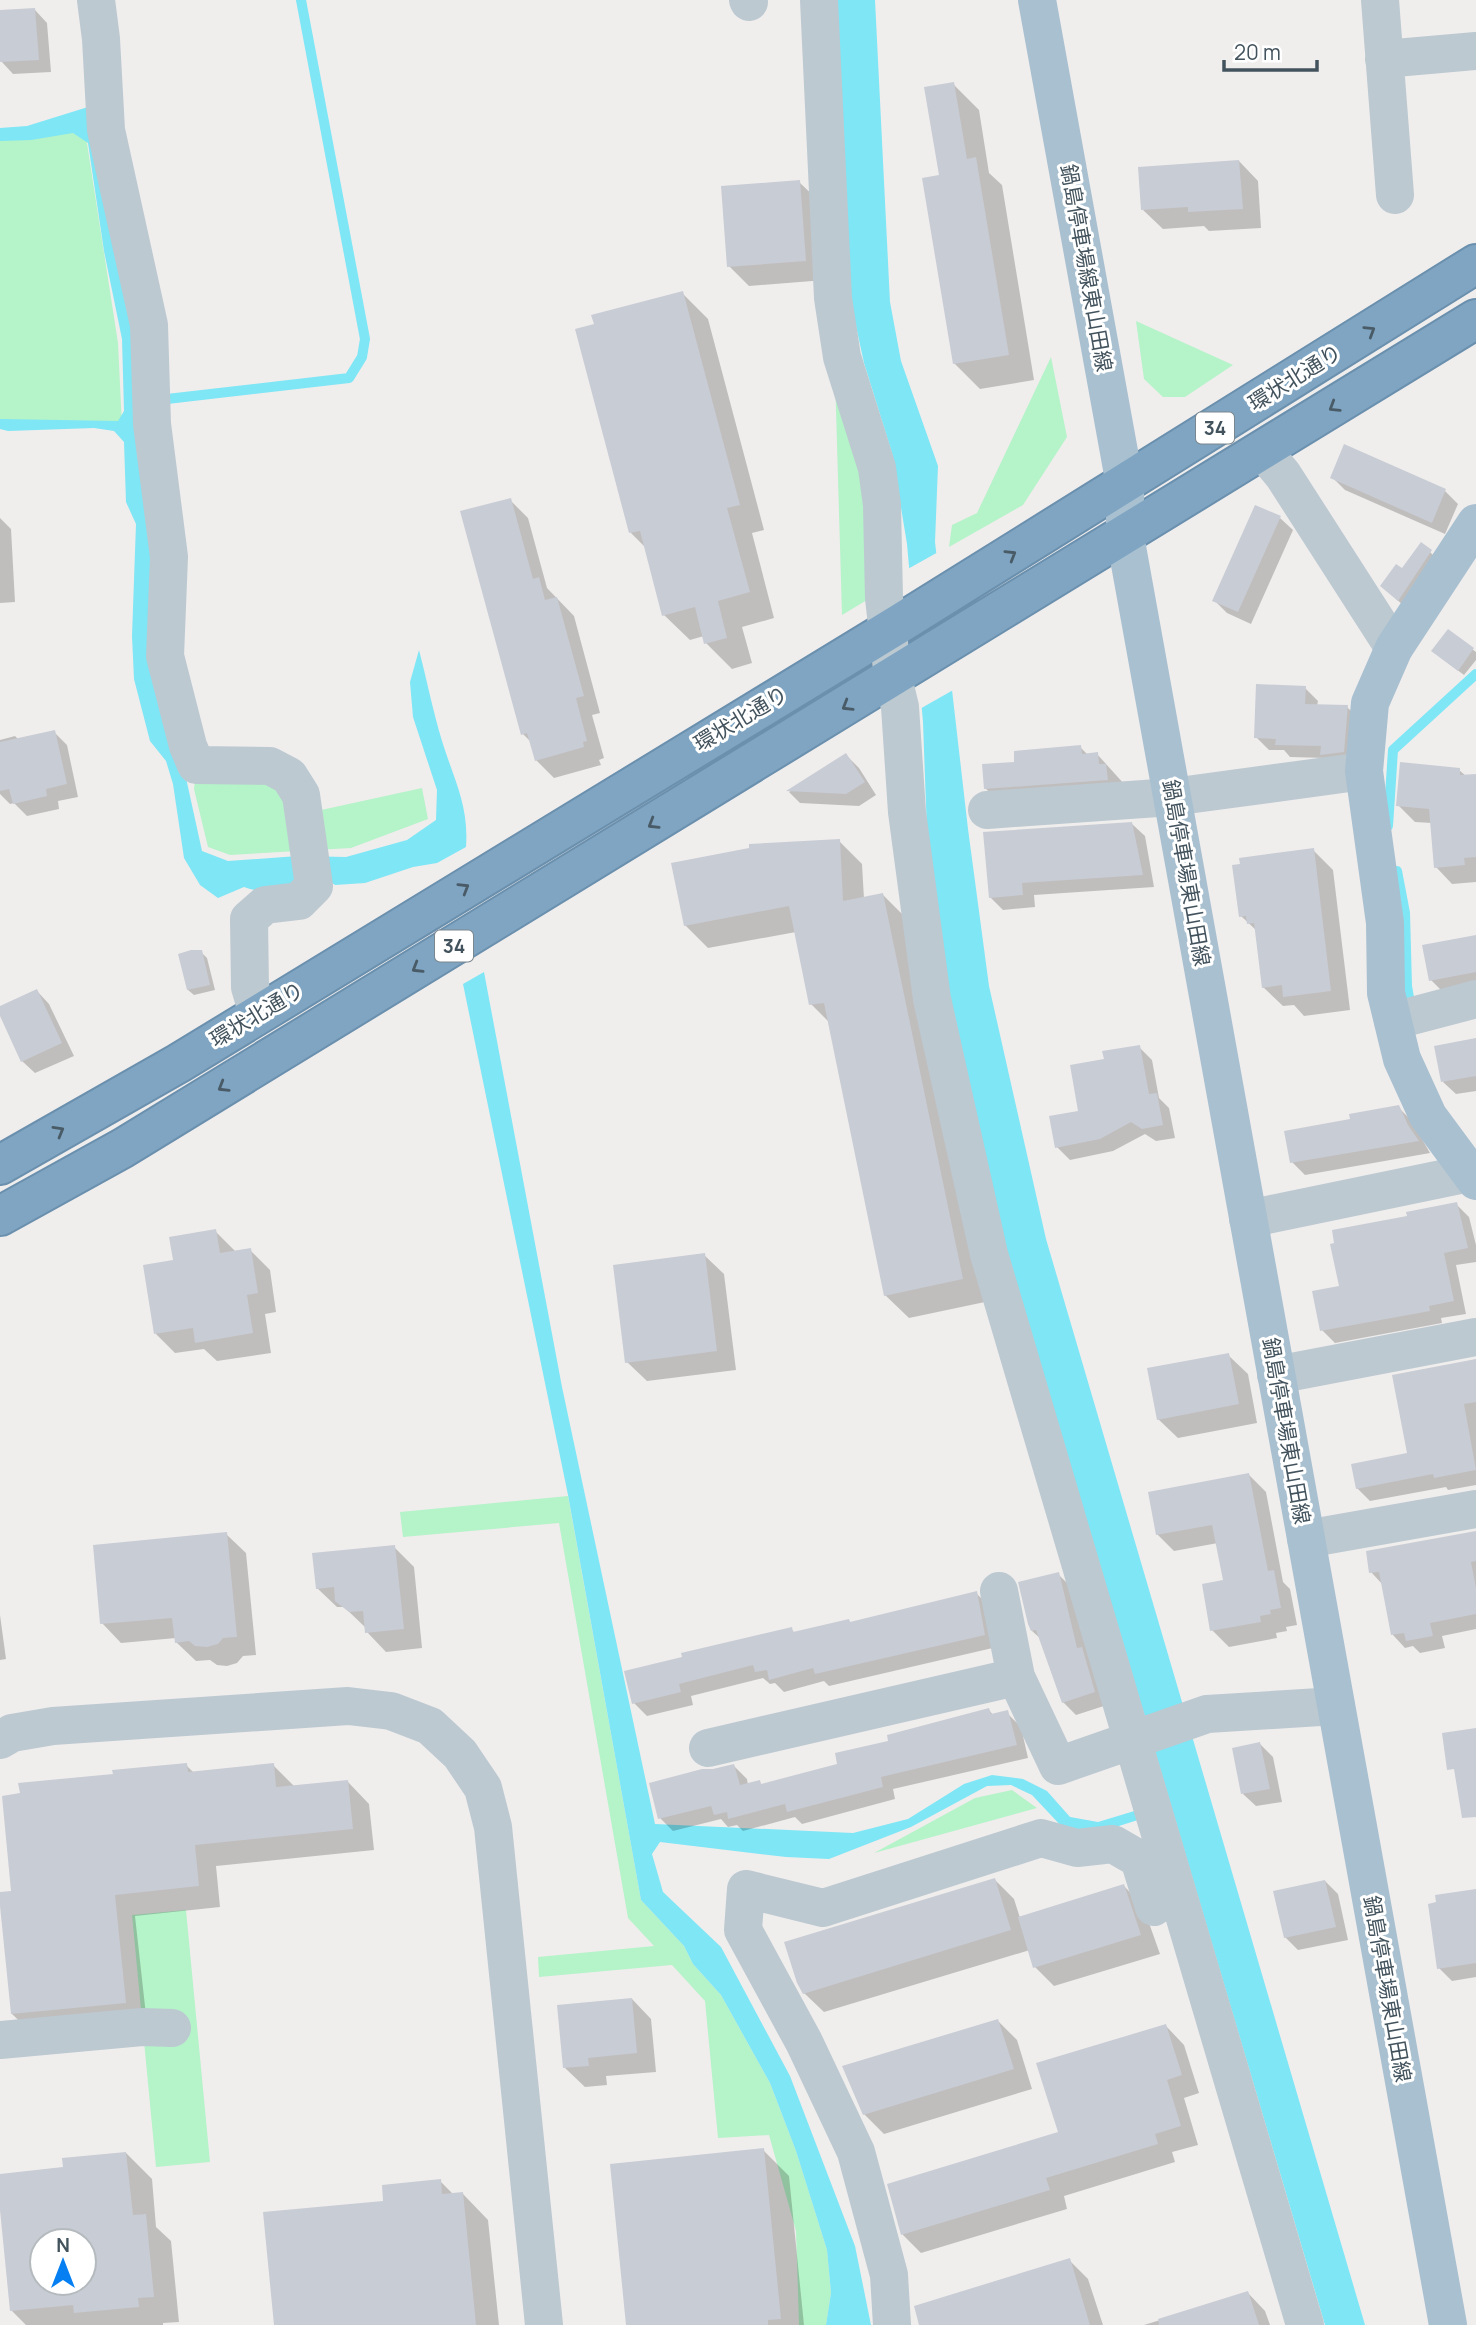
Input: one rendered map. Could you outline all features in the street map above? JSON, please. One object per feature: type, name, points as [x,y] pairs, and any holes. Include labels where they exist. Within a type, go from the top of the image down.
[{"type":"highway","name":"環状北通り","points":[[0,1165],[179,1063],[1125,485],[1476,264]]},
{"type":"highway","name":"環状北通り","points":[[0,1216],[123,1148],[1476,319]]},
{"type":"main road","name":"鍋島停車場線東山田線","points":[[1038,0],[1125,485],[1125,536]]},
{"type":"main road","points":[[1473,1177],[1428,1115],[1402,1059],[1405,1018],[1386,993],[1385,923],[1364,771],[1370,703],[1394,648],[1476,523]]},
{"type":"main road","name":"鍋島停車場東山田線","points":[[1125,536],[1448,2325]]},
{"type":"street","points":[[96,0],[106,130],[149,325],[151,407],[169,557],[165,656],[188,746],[196,765],[270,766],[289,776],[301,795],[314,886],[299,901],[265,905],[249,919],[250,987],[258,1014]]},
{"type":"street","points":[[819,0],[834,298],[842,357],[877,468],[882,505],[884,598],[894,626],[907,813],[932,999],[989,1254],[1135,1738],[1305,2325]]},
{"type":"street","points":[[1380,0],[1395,195]]},
{"type":"street","points":[[1384,59],[1476,51]]},
{"type":"street","points":[[1262,451],[1283,474],[1394,648]]},
{"type":"street","points":[[987,810],[1172,797],[1364,771]]},
{"type":"street","points":[[1405,1018],[1476,999]]},
{"type":"street","points":[[1248,1219],[1473,1177]]},
{"type":"street","points":[[1276,1375],[1476,1337]]},
{"type":"street","points":[[1306,1539],[1476,1509]]},
{"type":"street","points":[[999,1591],[1016,1677],[1058,1766],[1207,1714],[1336,1706]]},
{"type":"street","points":[[708,1748],[1016,1677]]},
{"type":"street","points":[[0,1740],[12,1733],[53,1726],[348,1706],[391,1711],[430,1726],[460,1754],[483,1788],[493,1827],[544,2325]]},
{"type":"street","points":[[892,2325],[889,2276],[856,2152],[804,2042],[743,1930],[746,1889],[823,1908],[1041,1838],[1077,1848],[1114,1844],[1139,1858],[1277,2325]]},
{"type":"street","points":[[0,2040],[142,2027],[172,2028]]},
{"type":"green space","points":[[84,124],[118,343],[122,426],[0,426],[0,135]]},
{"type":"green space","points":[[1136,321],[1233,365],[1185,397],[1163,397],[1144,379]]},
{"type":"green space","points":[[1051,357],[1067,437],[1023,505],[949,547],[952,525],[977,513]]},
{"type":"green space","points":[[835,375],[872,487],[877,594],[842,615]]},
{"type":"green space","points":[[199,744],[219,758],[276,757],[312,812],[422,788],[428,819],[351,848],[230,855],[208,847],[194,789]]},
{"type":"green space","points":[[568,1496],[641,1900],[684,1946],[693,1964],[721,1995],[770,2083],[796,2151],[827,2250],[831,2293],[826,2325],[799,2325],[796,2231],[769,2135],[718,2138],[705,2001],[672,1965],[539,1977],[538,1957],[654,1946],[628,1918],[559,1523],[403,1537],[400,1512]]},
{"type":"green space","points":[[1012,1790],[1037,1808],[874,1853],[975,1798]]},
{"type":"green space","points":[[186,1910],[210,2162],[156,2167],[132,1915]]},
{"type":"water","points":[[837,0],[875,0],[890,302],[901,361],[938,466],[935,542],[989,986],[1046,1239],[1365,2325],[1325,2325],[1006,1248],[946,988],[927,832],[923,722],[907,544],[892,453],[864,363],[851,303]]},
{"type":"water","points":[[88,107],[142,342],[181,755],[202,851],[228,861],[298,856],[346,857],[407,840],[436,820],[437,790],[413,717],[410,682],[419,650],[465,818],[466,847],[437,863],[413,867],[365,883],[335,885],[321,875],[284,890],[264,891],[244,887],[218,898],[200,885],[184,858],[173,784],[166,761],[150,741],[134,679],[132,636],[136,524],[126,502],[124,442],[114,431],[94,428],[0,429],[0,419],[118,421],[124,411],[122,339],[104,251],[88,143],[73,133],[31,140],[0,141],[0,128],[27,126]]},
{"type":"water","points":[[484,972],[562,1387],[655,1824],[853,1833],[908,1819],[964,1784],[992,1775],[1023,1779],[1047,1791],[1070,1817],[1098,1822],[1141,1809],[1141,1819],[1100,1832],[1063,1828],[1032,1795],[1011,1785],[987,1786],[911,1827],[829,1859],[786,1857],[660,1842],[652,1854],[663,1892],[721,1947],[790,2076],[855,2246],[871,2325],[826,2325],[831,2293],[827,2250],[796,2151],[770,2083],[721,1995],[693,1964],[684,1946],[641,1900],[568,1495],[463,984]]},
{"type":"pier","points":[[940,551],[955,689],[918,710],[906,570]]},
{"type":"building","points":[[35,8],[39,60],[0,62],[0,10]]},
{"type":"building","points":[[954,82],[967,159],[976,157],[1009,355],[953,364],[922,178],[939,175],[924,87]]},
{"type":"building","points":[[1239,160],[1243,209],[1188,212],[1188,207],[1141,210],[1138,167]]},
{"type":"building","points":[[800,180],[806,261],[727,267],[721,186]]},
{"type":"building","points":[[683,291],[740,505],[727,508],[750,592],[718,601],[727,638],[704,644],[695,607],[662,616],[640,531],[629,533],[575,329],[594,324],[591,315]]},
{"type":"building","points":[[1344,444],[1446,489],[1432,523],[1330,478]]},
{"type":"building","points":[[511,498],[533,579],[539,577],[545,600],[557,597],[584,696],[576,698],[587,741],[583,742],[584,747],[535,761],[527,733],[521,735],[460,511]]},
{"type":"building","points":[[1255,505],[1281,516],[1238,612],[1212,601]]},
{"type":"building","points":[[1421,542],[1432,550],[1398,601],[1380,586],[1396,564],[1402,568]]},
{"type":"building","points":[[1448,629],[1474,648],[1458,671],[1431,651]]},
{"type":"building","points":[[1256,684],[1306,686],[1305,704],[1348,705],[1344,752],[1320,755],[1321,746],[1275,745],[1276,739],[1254,738]]},
{"type":"building","points":[[55,730],[67,784],[46,789],[47,796],[13,804],[9,789],[0,791],[0,742]]},
{"type":"building","points":[[1081,745],[1082,754],[1098,752],[1099,764],[1106,764],[1108,780],[984,789],[982,764],[1014,762],[1014,751]]},
{"type":"building","points":[[846,753],[865,782],[846,794],[786,791]]},
{"type":"building","points":[[1400,762],[1460,768],[1460,775],[1476,774],[1476,857],[1464,858],[1465,865],[1434,868],[1429,809],[1396,806]]},
{"type":"building","points":[[1132,822],[1143,875],[1022,883],[1023,895],[989,898],[983,832]]},
{"type":"building","points":[[840,839],[843,901],[883,893],[963,1279],[884,1296],[824,1003],[809,1005],[789,906],[684,926],[671,863],[749,848],[749,844]]},
{"type":"building","points":[[1314,848],[1331,991],[1283,997],[1282,985],[1262,988],[1254,923],[1247,924],[1246,916],[1239,917],[1232,865],[1240,864],[1239,858]]},
{"type":"building","points":[[1476,935],[1476,972],[1429,981],[1422,945]]},
{"type":"building","points":[[202,950],[210,985],[187,990],[178,954]]},
{"type":"building","points":[[37,989],[62,1043],[21,1062],[0,1016],[0,1006]]},
{"type":"building","points":[[1476,1038],[1476,1076],[1441,1082],[1434,1046]]},
{"type":"building","points":[[1140,1045],[1149,1094],[1157,1093],[1163,1125],[1142,1129],[1131,1122],[1100,1139],[1055,1148],[1049,1116],[1078,1111],[1070,1065],[1104,1059],[1102,1051]]},
{"type":"building","points":[[1399,1105],[1419,1141],[1290,1163],[1284,1131],[1350,1119],[1349,1114]]},
{"type":"building","points":[[1457,1202],[1468,1248],[1444,1253],[1454,1301],[1429,1306],[1430,1311],[1320,1331],[1312,1291],[1339,1286],[1330,1244],[1334,1243],[1332,1230],[1407,1216],[1406,1212]]},
{"type":"building","points":[[216,1229],[220,1253],[251,1248],[258,1293],[247,1295],[253,1333],[195,1343],[193,1328],[154,1334],[143,1265],[173,1260],[169,1237]]},
{"type":"building","points":[[705,1253],[717,1351],[625,1363],[613,1265]]},
{"type":"building","points":[[1229,1353],[1239,1404],[1157,1420],[1147,1368]]},
{"type":"building","points":[[1476,1359],[1476,1402],[1464,1404],[1476,1470],[1434,1478],[1433,1474],[1356,1489],[1351,1464],[1407,1453],[1392,1375]]},
{"type":"building","points":[[1249,1473],[1268,1571],[1274,1570],[1281,1608],[1260,1616],[1261,1622],[1210,1631],[1202,1584],[1223,1580],[1212,1525],[1156,1535],[1148,1492]]},
{"type":"building","points":[[1476,1531],[1476,1561],[1471,1562],[1476,1588],[1476,1614],[1430,1623],[1433,1636],[1406,1641],[1404,1633],[1391,1635],[1379,1572],[1369,1573],[1366,1551]]},
{"type":"building","points":[[227,1532],[237,1637],[223,1638],[218,1644],[207,1647],[195,1646],[189,1641],[175,1643],[172,1618],[100,1624],[93,1545]]},
{"type":"building","points":[[395,1545],[404,1629],[365,1633],[363,1611],[349,1612],[335,1601],[334,1587],[316,1589],[312,1553]]},
{"type":"building","points":[[1059,1572],[1077,1648],[1082,1647],[1095,1692],[1062,1703],[1036,1630],[1031,1631],[1028,1624],[1018,1582]]},
{"type":"building","points":[[977,1591],[985,1635],[815,1674],[813,1668],[769,1680],[767,1670],[755,1672],[753,1665],[679,1684],[681,1692],[632,1704],[624,1671],[682,1657],[681,1653],[792,1627],[793,1632],[849,1619],[850,1622]]},
{"type":"building","points":[[989,1708],[991,1714],[1008,1710],[1017,1745],[881,1777],[883,1787],[787,1812],[785,1804],[728,1819],[727,1812],[714,1815],[711,1806],[658,1819],[649,1783],[702,1769],[734,1764],[740,1785],[760,1780],[761,1784],[837,1764],[835,1753],[888,1741],[887,1735]]},
{"type":"building","points":[[1476,1728],[1476,1817],[1462,1818],[1454,1769],[1447,1770],[1442,1733]]},
{"type":"building","points":[[1260,1742],[1270,1789],[1241,1794],[1232,1748]]},
{"type":"building","points":[[187,1763],[188,1772],[274,1763],[276,1787],[348,1780],[353,1829],[195,1845],[199,1886],[115,1895],[126,2003],[11,2014],[0,1906],[0,1892],[11,1891],[2,1796],[20,1793],[18,1783],[113,1774],[112,1770]]},
{"type":"building","points":[[995,1878],[1011,1930],[803,1994],[784,1942]]},
{"type":"building","points":[[1325,1880],[1336,1927],[1284,1938],[1273,1891]]},
{"type":"building","points":[[1124,1884],[1141,1935],[1033,1968],[1018,1917]]},
{"type":"building","points":[[1476,1889],[1476,1963],[1437,1969],[1428,1904],[1436,1902],[1435,1895]]},
{"type":"building","points":[[632,1998],[637,2053],[588,2058],[589,2066],[563,2068],[557,2005]]},
{"type":"building","points":[[998,2019],[1014,2069],[863,2115],[842,2066]]},
{"type":"building","points":[[1166,2024],[1182,2075],[1167,2080],[1181,2126],[1155,2134],[1158,2144],[1046,2178],[1050,2190],[901,2235],[887,2184],[1058,2132],[1036,2063]]},
{"type":"building","points":[[764,2148],[781,2319],[768,2320],[768,2325],[626,2325],[610,2164]]},
{"type":"building","points":[[126,2152],[133,2215],[146,2214],[154,2297],[138,2298],[139,2307],[74,2313],[73,2305],[10,2311],[0,2210],[0,2174],[63,2167],[62,2158]]},
{"type":"building","points":[[441,2179],[442,2194],[463,2192],[476,2325],[274,2325],[263,2212],[383,2201],[382,2185]]},
{"type":"building","points":[[1070,2258],[1090,2325],[919,2325],[914,2306]]},
{"type":"building","points":[[1248,2291],[1259,2325],[1159,2325],[1158,2319]]},
{"type":"waterway","points":[[158,402],[349,378],[362,357],[365,339],[301,0]]},
{"type":"waterway","points":[[1388,826],[1393,750],[1476,674]]},
{"type":"waterway","points":[[1397,871],[1405,913],[1407,986],[1411,1009]]}]
